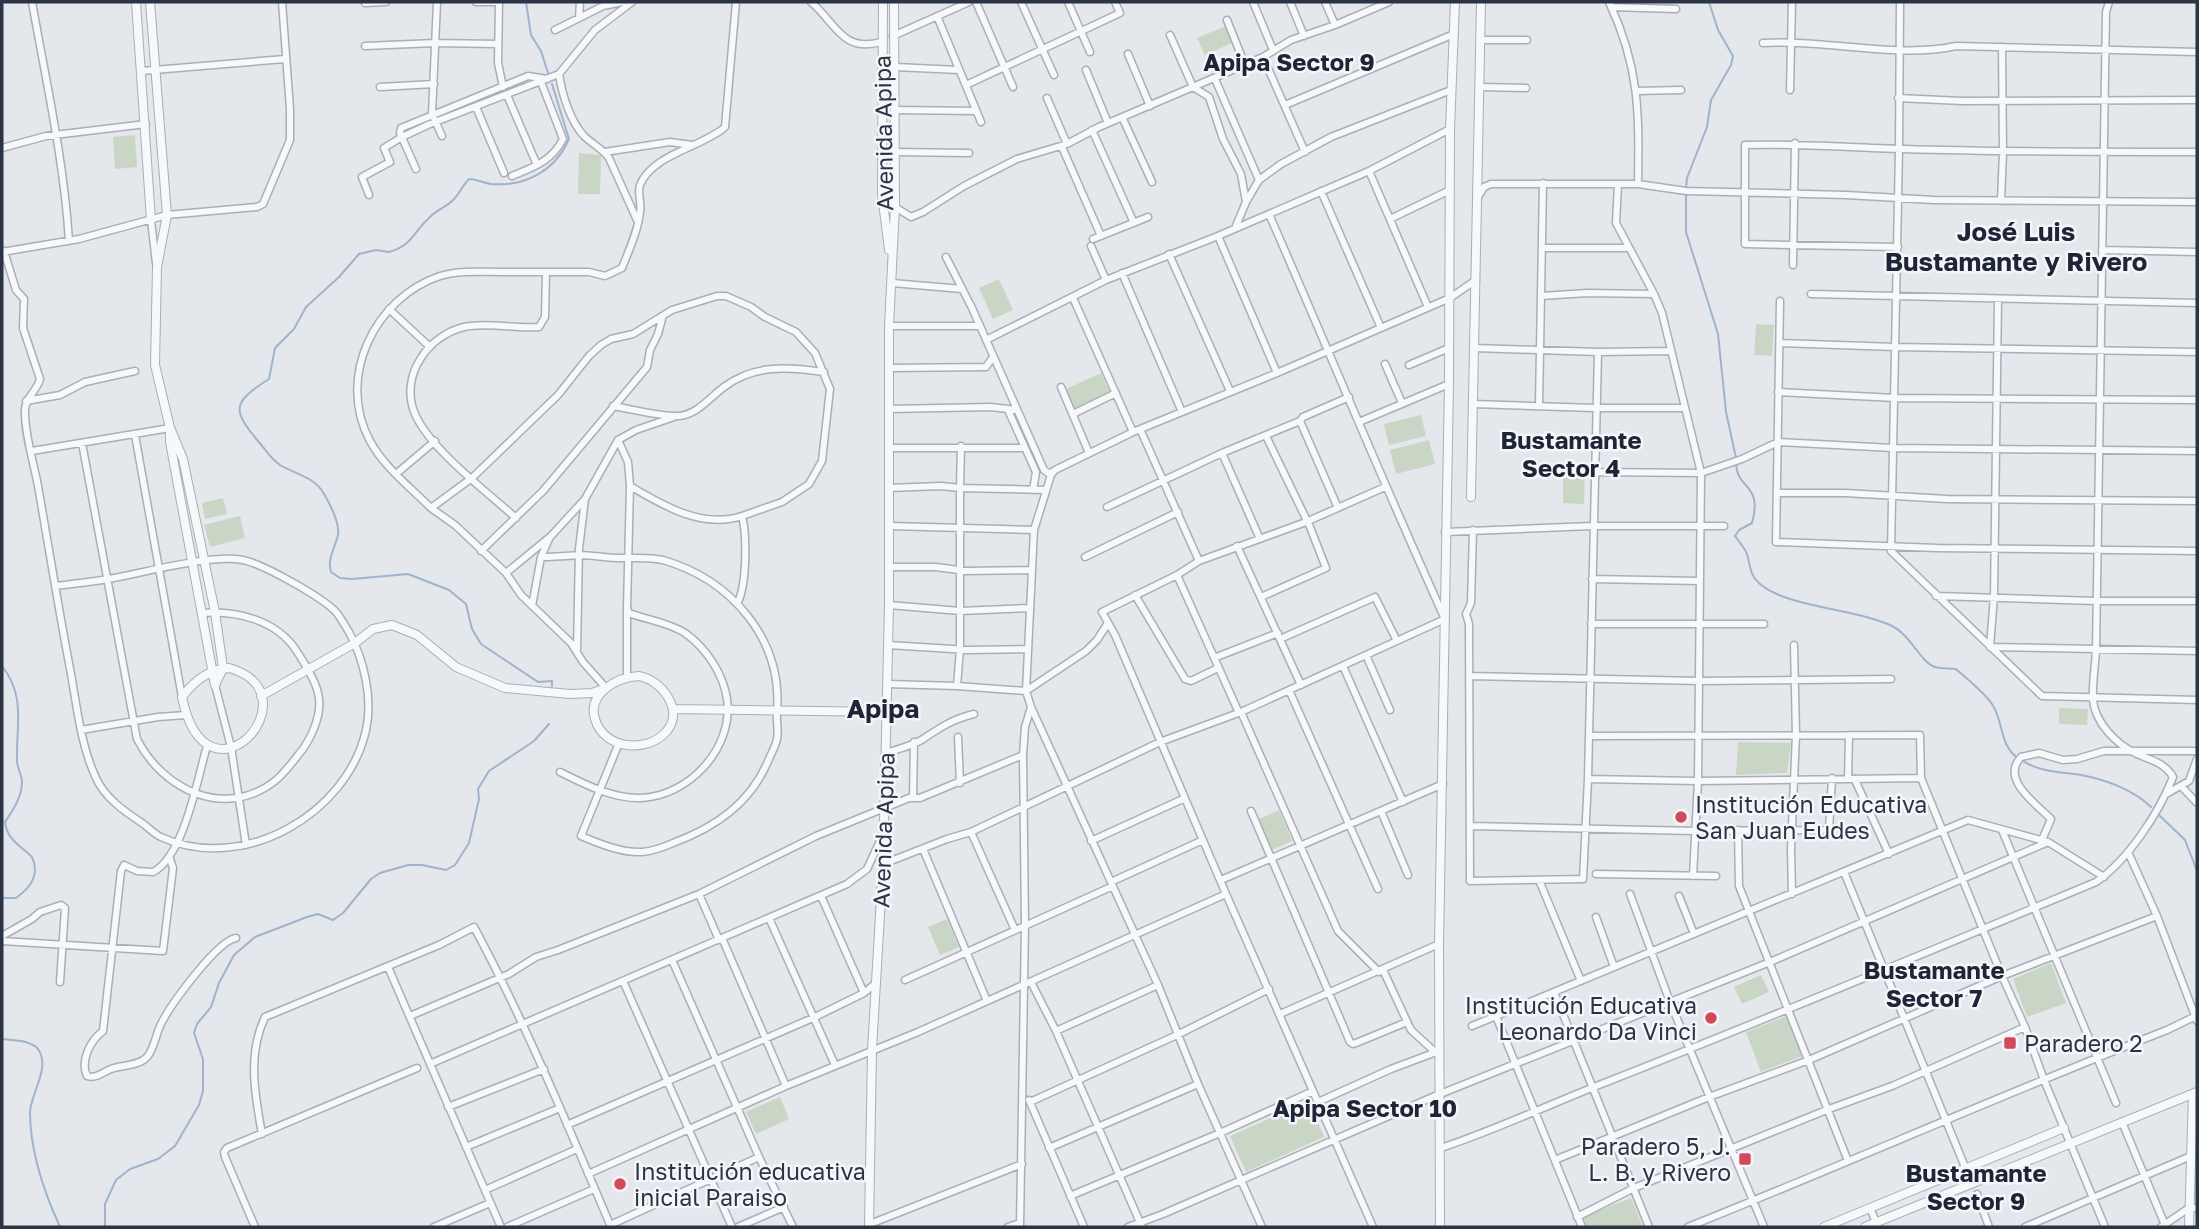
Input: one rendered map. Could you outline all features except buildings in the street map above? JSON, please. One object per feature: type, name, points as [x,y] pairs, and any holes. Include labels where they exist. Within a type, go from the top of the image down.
[{"type":"street","points":[[32,2],[55,135],[69,241]]},
{"type":"street","points":[[136,2],[156,267],[155,365],[170,428],[183,459],[215,612],[223,668],[215,685]]},
{"type":"street","points":[[150,2],[167,215],[156,267]]},
{"type":"street","points":[[55,586],[205,561],[244,560],[320,600],[335,612],[355,643],[362,664],[369,709],[366,733],[351,771],[332,795],[302,819],[264,840],[209,849],[160,837],[114,802],[95,777],[81,730],[55,586],[32,452],[24,413],[26,401],[40,379],[23,328],[24,299],[16,290],[3,251],[116,231],[167,215],[257,207],[263,204],[289,140],[282,2]]},
{"type":"street","points":[[365,3],[386,2]]},
{"type":"street","points":[[437,2],[432,114],[442,136]]},
{"type":"street","points":[[477,2],[499,2],[499,72],[503,87]]},
{"type":"street","points":[[579,18],[580,2]]},
{"type":"street","points":[[555,30],[603,6],[622,2]]},
{"type":"street","points":[[369,195],[362,177],[390,162],[384,148],[435,122],[559,74],[596,30],[632,2]]},
{"type":"street","points":[[606,688],[571,643],[521,595],[506,573],[455,526],[431,508],[377,454],[362,421],[358,373],[368,338],[389,309],[425,282],[453,273],[589,272],[606,276],[622,268],[640,214],[639,186],[643,180],[663,161],[725,127],[736,2]]},
{"type":"street","points":[[811,2],[843,37],[852,43],[871,45],[881,42]]},
{"type":"street","name":"Avenida Apipa","points":[[883,2],[882,194],[892,264]]},
{"type":"street","name":"Avenida Apipa","points":[[869,1226],[872,1050],[883,864],[890,566],[889,326],[895,207],[894,2]]},
{"type":"street","points":[[893,36],[969,2]]},
{"type":"street","points":[[976,2],[1013,87]]},
{"type":"street","points":[[1021,2],[1054,75]]},
{"type":"street","points":[[1068,2],[1090,52]]},
{"type":"street","points":[[965,85],[1120,13],[1115,2]]},
{"type":"street","points":[[1253,2],[1273,51]]},
{"type":"street","points":[[1290,2],[1304,36]]},
{"type":"street","points":[[1325,2],[1335,25]]},
{"type":"street","points":[[1363,2],[1367,11]]},
{"type":"street","points":[[895,207],[911,217],[1017,159],[1064,146],[1092,130],[1263,57],[1288,41],[1389,2]]},
{"type":"street","points":[[1440,1227],[1441,1094],[1437,1051],[1449,384],[1450,129],[1455,2]]},
{"type":"street","points":[[1471,497],[1481,2]]},
{"type":"street","points":[[1790,90],[1792,2]]},
{"type":"street","points":[[1900,2],[1899,197],[1891,551],[2042,696],[2197,700]]},
{"type":"street","points":[[1441,1149],[1789,1011],[2104,877],[2128,852],[2166,794],[2173,776],[2167,767],[2130,751],[2114,739],[2096,712],[2093,699],[2103,300],[2105,51],[2106,12],[2109,2]]},
{"type":"street","points":[[1638,184],[1637,91],[1623,36],[1610,5],[1676,9]]},
{"type":"street","points":[[937,16],[981,122]]},
{"type":"street","points":[[1227,20],[1245,65]]},
{"type":"street","points":[[1170,34],[1194,87],[1209,97],[1223,139],[1241,174],[1247,202]]},
{"type":"street","points":[[1285,105],[1454,34]]},
{"type":"street","points":[[1481,40],[1527,40]]},
{"type":"street","points":[[1763,43],[1792,41],[1900,50],[1956,46],[2197,52]]},
{"type":"street","points":[[365,46],[498,44]]},
{"type":"street","points":[[2001,201],[2002,47]]},
{"type":"street","points":[[1128,54],[1150,106]]},
{"type":"street","points":[[1263,57],[1305,152]]},
{"type":"street","points":[[142,71],[285,59]]},
{"type":"street","points":[[895,67],[959,70]]},
{"type":"street","points":[[1086,70],[1108,123]]},
{"type":"street","points":[[559,74],[574,123],[585,137],[605,152],[637,220]]},
{"type":"street","points":[[416,169],[400,132],[401,128],[528,76],[549,79]]},
{"type":"street","points":[[1215,79],[1259,180]]},
{"type":"street","points":[[512,176],[537,166],[552,154],[563,139],[541,82]]},
{"type":"street","points":[[380,87],[434,84]]},
{"type":"street","points":[[1480,88],[1526,88]]},
{"type":"street","points":[[1232,230],[1239,223],[1259,180],[1281,164],[1331,137],[1451,90]]},
{"type":"street","points":[[1637,91],[1681,90]]},
{"type":"street","points":[[507,95],[537,166]]},
{"type":"street","points":[[1898,98],[2105,102],[2197,100]]},
{"type":"street","points":[[1047,99],[1106,280]]},
{"type":"street","points":[[475,107],[504,173]]},
{"type":"street","points":[[895,110],[976,111]]},
{"type":"street","points":[[1122,117],[1152,183]]},
{"type":"street","points":[[2,148],[55,135],[146,124]]},
{"type":"street","points":[[986,340],[1106,280],[1218,236],[1369,171],[1450,129]]},
{"type":"street","points":[[1092,130],[1133,223]]},
{"type":"street","points":[[605,152],[670,142],[692,145]]},
{"type":"street","points":[[1793,265],[1796,143]]},
{"type":"street","points":[[1898,247],[1745,243],[1745,145],[1796,143],[2003,152],[2197,152]]},
{"type":"street","points":[[894,152],[969,153]]},
{"type":"street","points":[[1369,171],[1428,307]]},
{"type":"street","points":[[1478,197],[1485,187],[1491,184],[1543,183],[1638,184],[1674,191],[1899,197],[1934,201],[2197,202]]},
{"type":"street","points":[[1539,405],[1543,183]]},
{"type":"street","points":[[1618,184],[1616,223],[1662,313],[1701,473],[1700,681],[1693,876]]},
{"type":"street","points":[[1390,219],[1450,190]]},
{"type":"street","points":[[1321,191],[1381,328]]},
{"type":"street","points":[[1269,214],[1385,487],[1445,619]]},
{"type":"street","points":[[1095,240],[1148,217]]},
{"type":"street","points":[[1218,236],[1277,373]]},
{"type":"street","points":[[1542,248],[1628,248]]},
{"type":"street","points":[[2102,250],[2197,252]]},
{"type":"street","points":[[1169,254],[1230,391]]},
{"type":"street","points":[[946,257],[1044,470],[1048,473],[1133,432],[1450,298],[1476,281]]},
{"type":"street","points":[[516,518],[435,441],[416,416],[411,391],[415,367],[429,347],[450,332],[464,327],[539,327],[545,317],[546,272]]},
{"type":"street","points":[[1122,273],[1182,412]]},
{"type":"street","points":[[892,283],[962,289]]},
{"type":"street","points":[[1541,296],[1587,293],[1654,294]]},
{"type":"street","points":[[1811,294],[2197,303]]},
{"type":"street","points":[[431,508],[472,478],[558,396],[601,345],[611,338],[633,334],[672,310],[707,298],[726,296],[796,332],[815,353],[830,389],[822,461],[809,484],[793,496],[742,516],[711,520],[687,516],[660,504],[631,486]]},
{"type":"street","points":[[1073,298],[1133,432]]},
{"type":"street","points":[[1990,647],[1994,596],[1998,299]]},
{"type":"street","points":[[1780,301],[1776,542],[1994,549],[2197,551]]},
{"type":"street","points":[[389,309],[429,347]]},
{"type":"street","points":[[481,551],[543,491],[647,367],[650,350],[662,318]]},
{"type":"street","points":[[889,326],[980,326]]},
{"type":"street","points":[[1780,343],[2197,352]]},
{"type":"street","points":[[1409,365],[1449,348]]},
{"type":"street","points":[[1475,348],[1598,352],[1671,351]]},
{"type":"street","points":[[1473,530],[1471,603],[1466,614],[1469,624],[1470,676],[1470,881],[1583,878],[1591,680],[1592,526],[1598,352]]},
{"type":"street","points":[[889,368],[986,367],[993,357]]},
{"type":"street","points":[[1385,364],[1402,403]]},
{"type":"street","points":[[506,573],[551,536],[585,499],[618,440],[636,430],[699,408],[733,381],[752,372],[777,367],[824,372]]},
{"type":"street","points":[[26,401],[60,395],[85,382],[135,371]]},
{"type":"street","points":[[1359,422],[1449,384]]},
{"type":"street","points":[[1061,387],[1089,453]]},
{"type":"street","points":[[1778,392],[1895,398],[2197,400]]},
{"type":"street","points":[[1073,414],[1116,393]]},
{"type":"street","points":[[1107,507],[1349,397]]},
{"type":"street","points":[[1473,404],[1685,408]]},
{"type":"street","points":[[613,406],[678,416]]},
{"type":"street","points":[[889,409],[990,407],[1017,410]]},
{"type":"street","points":[[1008,410],[1036,472],[1033,490]]},
{"type":"street","points":[[1300,421],[1338,508]]},
{"type":"street","points":[[32,452],[170,428]]},
{"type":"street","points":[[170,428],[170,442],[212,671],[231,747],[246,845]]},
{"type":"street","points":[[1140,429],[1199,561]]},
{"type":"street","points":[[135,435],[182,697],[186,715],[207,746],[231,747],[248,739],[258,728],[261,719],[261,696],[250,676],[240,671],[223,668],[212,671],[196,681],[182,697]]},
{"type":"street","points":[[1261,597],[1326,568],[1310,527],[1266,436]]},
{"type":"street","points":[[618,440],[628,462],[631,486],[627,559],[627,677]]},
{"type":"street","points":[[396,474],[435,441]]},
{"type":"street","points":[[1594,472],[1701,473],[1778,442],[1893,447],[2197,451]]},
{"type":"street","points":[[82,443],[137,739],[153,765],[170,780],[193,794],[208,799],[239,797],[274,782],[288,769],[313,732],[319,694],[292,643],[274,629],[253,618],[215,612],[201,613]]},
{"type":"street","points":[[957,686],[960,649],[961,446]]},
{"type":"street","points":[[889,448],[1024,448]]},
{"type":"street","points":[[1222,453],[1261,539]]},
{"type":"street","points":[[1053,472],[1034,530],[1026,691],[1091,841],[1158,985],[1198,1084],[1262,1227]]},
{"type":"street","points":[[889,488],[941,486],[1046,490]]},
{"type":"street","points":[[1374,1227],[1102,612],[1177,575],[1199,561],[1306,522],[1385,487]]},
{"type":"street","points":[[1777,494],[1845,492],[1947,499],[2197,501]]},
{"type":"street","points":[[577,654],[580,555],[585,499]]},
{"type":"street","points":[[1085,557],[1178,512]]},
{"type":"street","points":[[737,604],[744,565],[742,516]]},
{"type":"street","points":[[890,526],[1034,530]]},
{"type":"street","points":[[1445,532],[1592,526],[1724,526]]},
{"type":"street","points":[[533,606],[541,557],[551,536]]},
{"type":"street","points":[[1237,546],[1301,685]]},
{"type":"street","points":[[541,557],[580,555],[647,558],[674,564],[717,585],[758,630],[770,652],[779,700],[777,739],[758,782],[742,803],[701,833],[643,852],[600,845],[581,836],[619,743]]},
{"type":"street","points":[[890,566],[1032,570]]},
{"type":"street","points":[[1177,575],[1338,931],[1381,971],[1411,1030],[1437,1051]]},
{"type":"street","points":[[1592,579],[1700,581]]},
{"type":"street","points":[[1135,595],[1185,679],[1191,681],[1219,668]]},
{"type":"street","points":[[1937,596],[2197,601]]},
{"type":"street","points":[[1214,658],[1279,636],[1375,597],[1397,641]]},
{"type":"street","points":[[889,605],[960,611],[1029,608]]},
{"type":"street","points":[[560,772],[601,790],[632,798],[657,796],[685,783],[709,762],[718,747],[728,710],[719,672],[696,642],[672,626],[636,616],[626,608]]},
{"type":"street","points":[[883,864],[971,832],[1160,742],[1240,712],[1445,619]]},
{"type":"street","points":[[887,684],[1026,691],[1086,651],[1108,623]]},
{"type":"street","points":[[1591,624],[1764,624]]},
{"type":"street","points":[[261,696],[355,643],[373,629],[392,625],[417,635],[456,667],[505,688],[570,694],[593,692],[627,677],[652,679],[666,693],[673,709],[669,729],[656,741],[639,747],[619,743],[602,730],[594,718],[595,704],[606,688]]},
{"type":"street","points":[[888,645],[1027,649]]},
{"type":"street","points":[[1792,894],[1796,735],[1794,645]]},
{"type":"street","points":[[1990,647],[2197,651]]},
{"type":"street","points":[[1366,655],[1390,710]]},
{"type":"street","points":[[1343,666],[1403,802]]},
{"type":"street","points":[[1470,676],[1700,681],[1891,679]]},
{"type":"street","points":[[1289,690],[1378,889]]},
{"type":"street","points":[[1008,1227],[1020,1225],[1025,925],[1023,755],[1025,727],[1031,707]]},
{"type":"street","points":[[673,709],[886,712]]},
{"type":"street","points":[[886,753],[914,742],[955,720],[974,714]]},
{"type":"street","points":[[81,730],[186,715]]},
{"type":"street","points":[[1849,735],[1851,779],[1889,853]]},
{"type":"street","points":[[1589,736],[1920,735],[1922,778],[2105,1227]]},
{"type":"street","points":[[958,737],[960,783]]},
{"type":"street","points":[[913,798],[914,742]]},
{"type":"street","points":[[207,746],[179,842],[170,859],[153,872],[137,871],[124,865],[118,877],[103,1031],[95,1037],[84,1064],[84,1071],[90,1078],[138,1062],[147,1056],[160,1024],[178,996],[224,943],[236,938]]},
{"type":"street","points":[[1128,1227],[1141,1225],[1441,1094],[1770,962],[2013,858],[2045,841],[2051,818],[2029,797],[2015,778],[2014,766],[2019,758],[2032,753],[2063,760],[2104,751],[2197,751]]},
{"type":"street","points":[[410,1016],[518,970],[524,962],[699,894],[816,836],[913,798],[920,798],[960,783],[1023,755]]},
{"type":"street","points":[[2166,794],[2189,781],[2197,759]]},
{"type":"street","points":[[1471,826],[1695,831],[1829,830],[1832,778]]},
{"type":"street","points":[[1588,779],[1698,781],[1922,778]]},
{"type":"street","points":[[1221,880],[1443,784]]},
{"type":"street","points":[[2182,787],[2197,803]]},
{"type":"street","points":[[1091,841],[1185,798]]},
{"type":"street","points":[[1251,811],[1353,1044],[1407,1022]]},
{"type":"street","points":[[1381,811],[1408,875]]},
{"type":"street","points":[[1472,1026],[1968,820],[2045,841],[2104,877]]},
{"type":"street","points":[[1738,830],[1739,886],[1848,1161]]},
{"type":"street","points":[[2002,830],[2116,1103]]},
{"type":"street","points":[[430,1064],[846,884],[867,869],[884,832]]},
{"type":"street","points":[[971,832],[1015,930]]},
{"type":"street","points":[[905,980],[1203,840]]},
{"type":"street","points":[[923,849],[987,1001]]},
{"type":"street","points":[[1688,1227],[2196,1018],[2157,916],[2128,852]]},
{"type":"street","points":[[2,941],[163,951],[173,868],[170,859]]},
{"type":"street","points":[[1844,872],[1965,1167]]},
{"type":"street","points":[[1596,874],[1716,876]]},
{"type":"street","points":[[1539,880],[1581,981]]},
{"type":"street","points":[[699,894],[786,1086]]},
{"type":"street","points":[[588,1174],[737,1107],[1031,982],[1226,894]]},
{"type":"street","points":[[1630,894],[1670,1002],[1764,1227]]},
{"type":"street","points":[[821,896],[864,993]]},
{"type":"street","points":[[1679,896],[1694,934]]},
{"type":"street","points":[[2,936],[40,912],[59,904],[65,908],[60,982]]},
{"type":"street","points":[[1555,1160],[1709,1097],[1809,1060],[2002,976],[2157,916]]},
{"type":"street","points":[[1596,917],[1614,967]]},
{"type":"street","points":[[769,918],[835,1065]]},
{"type":"street","points":[[262,1134],[254,1081],[258,1031],[265,1017],[388,967],[474,927],[501,977],[544,1069],[611,1226],[759,1157]]},
{"type":"street","points":[[1280,1014],[1439,944]]},
{"type":"street","points":[[673,960],[759,1157],[793,1227]]},
{"type":"street","points":[[388,967],[490,1203],[504,1227],[594,1189]]},
{"type":"street","points":[[623,981],[732,1227]]},
{"type":"street","points":[[567,1125],[815,1017],[864,993],[877,982]]},
{"type":"street","points":[[1031,982],[1056,1031],[1141,1225]]},
{"type":"street","points":[[1056,1031],[1158,985]]},
{"type":"street","points":[[1030,1102],[1177,1035],[1269,989]]},
{"type":"street","points":[[1554,992],[1649,1227]]},
{"type":"street","points":[[1496,1016],[1581,1227]]},
{"type":"street","points":[[1577,1217],[1634,1188],[1892,1086],[2025,1027]]},
{"type":"street","points":[[1318,1102],[1437,1051]]},
{"type":"street","points":[[255,1227],[224,1152],[227,1148],[416,1068]]},
{"type":"street","points":[[448,1107],[544,1069]]},
{"type":"street","points":[[1049,1148],[1198,1084]]},
{"type":"street","points":[[1070,1196],[1313,1091]]},
{"type":"street","points":[[1865,1227],[1877,1225],[2195,1093],[2191,1156],[2193,1208],[2189,1227]]},
{"type":"street","points":[[1023,1094],[1030,1102],[1084,1227]]},
{"type":"street","points":[[466,1147],[560,1108]]},
{"type":"street","points":[[2122,1122],[2163,1226],[2193,1208]]},
{"type":"street","points":[[1824,1227],[2064,1128]]},
{"type":"street","points":[[485,1190],[577,1149]]},
{"type":"street","points":[[2025,1227],[2191,1156]]},
{"type":"street","points":[[869,1226],[1022,1164]]},
{"type":"street","points":[[1977,1194],[1989,1227]]},
{"type":"street","points":[[434,1227],[490,1203]]},
{"type":"street","points":[[738,1227],[784,1207]]},
{"type":"street","points":[[1870,1208],[1877,1225]]},
{"type":"green space","points":[[1226,26],[1234,42],[1205,55],[1197,38]]},
{"type":"green space","points":[[135,135],[137,167],[115,169],[113,137]]},
{"type":"green space","points":[[579,153],[601,155],[600,194],[578,194]]},
{"type":"green space","points":[[999,279],[1013,310],[993,319],[979,288]]},
{"type":"green space","points":[[1756,324],[1774,325],[1772,356],[1754,355]]},
{"type":"green space","points":[[1101,373],[1110,393],[1075,409],[1066,389]]},
{"type":"green space","points":[[1421,415],[1426,436],[1389,445],[1384,424]]},
{"type":"green space","points":[[1429,440],[1435,464],[1396,474],[1390,450]]},
{"type":"green space","points":[[1563,471],[1585,471],[1584,504],[1563,503]]},
{"type":"green space","points":[[223,498],[227,514],[205,519],[202,503]]},
{"type":"green space","points":[[240,516],[245,538],[210,547],[204,525]]},
{"type":"green space","points":[[2059,708],[2088,709],[2087,725],[2059,724]]},
{"type":"green space","points":[[1738,742],[1791,743],[1787,773],[1736,775]]},
{"type":"green space","points":[[1279,810],[1292,841],[1272,850],[1259,819]]},
{"type":"green space","points":[[947,919],[959,947],[940,955],[928,927]]},
{"type":"green space","points":[[2051,963],[2066,1003],[2027,1017],[2013,979]]},
{"type":"green space","points":[[1761,975],[1769,992],[1742,1004],[1734,987]]},
{"type":"green space","points":[[1787,1016],[1802,1056],[1761,1072],[1746,1032]]},
{"type":"green space","points":[[780,1097],[789,1119],[756,1134],[746,1112]]},
{"type":"green space","points":[[1309,1101],[1324,1137],[1246,1172],[1230,1136]]},
{"type":"green space","points":[[1631,1198],[1643,1227],[1587,1227],[1583,1217]]},
{"type":"waterway","points":[[526,2],[531,35],[541,51],[548,73]]},
{"type":"waterway","points":[[1686,188],[1687,178],[1707,127],[1711,100],[1731,65],[1733,56],[1718,30],[1709,2]]},
{"type":"waterway","points":[[552,84],[569,139],[556,160],[538,175],[516,183],[491,184],[469,179],[454,199],[432,215],[403,246],[389,252],[376,250],[359,254],[339,277],[306,307],[294,329],[275,348],[269,379],[248,394],[240,407],[240,413],[249,430],[271,457],[280,465],[315,484],[326,498],[338,530],[331,558],[331,572],[340,578],[352,579],[408,574],[449,590],[466,604],[472,629],[481,644],[538,682],[552,681],[552,686]]},
{"type":"waterway","points":[[1686,194],[1686,232],[1718,334],[1726,412],[1736,458]]},
{"type":"waterway","points":[[1736,464],[1740,479],[1752,494],[1755,510],[1752,523],[1739,530],[1735,536],[1746,552],[1756,580],[1770,591],[1803,603],[1878,620],[1899,630],[1930,664],[1937,668],[1956,669],[1980,690],[1996,711],[2008,747],[2018,758]]},
{"type":"waterway","points":[[2,666],[17,700],[17,761],[22,782],[19,798],[5,822],[11,838],[32,857],[35,869],[33,880],[21,894],[16,898],[2,898]]},
{"type":"waterway","points":[[105,1227],[105,1204],[116,1180],[130,1169],[158,1159],[175,1146],[199,1105],[203,1091],[203,1059],[194,1033],[197,1024],[211,1007],[219,983],[234,955],[255,937],[307,917],[318,914],[333,920],[343,913],[371,879],[380,873],[408,865],[446,870],[455,865],[469,843],[479,799],[478,789],[489,771],[534,741],[549,724]]},
{"type":"waterway","points":[[2023,761],[2044,769],[2109,782],[2136,795],[2151,807]]},
{"type":"waterway","points":[[2159,815],[2185,840],[2197,871]]},
{"type":"waterway","points":[[2,1039],[30,1044],[38,1049],[41,1056],[41,1072],[30,1112],[32,1142],[39,1171],[60,1227]]},
{"type":"place","name":"Institución Educativa San Juan Eudes","points":[[1681,817]]},
{"type":"place","name":"Institución Educativa Leonardo Da Vinci","points":[[1711,1018]]},
{"type":"place","name":"Paradero 2","points":[[2010,1043]]},
{"type":"place","name":"Paradero 5, J. L. B. y Rivero","points":[[1745,1159]]},
{"type":"place","name":"Institución educativa inicial Paraiso","points":[[620,1184]]},
{"type":"district","name":"Apipa Sector 9","points":[[1289,61]]},
{"type":"district","name":"José Luis Bustamante y Rivero","points":[[2016,246]]},
{"type":"district","name":"Bustamante Sector 4","points":[[1571,453]]},
{"type":"district","name":"Apipa","points":[[883,708]]},
{"type":"district","name":"Bustamante Sector 7","points":[[1934,983]]},
{"type":"district","name":"Apipa Sector 10","points":[[1365,1107]]},
{"type":"district","name":"Bustamante Sector 9","points":[[1976,1186]]}]
